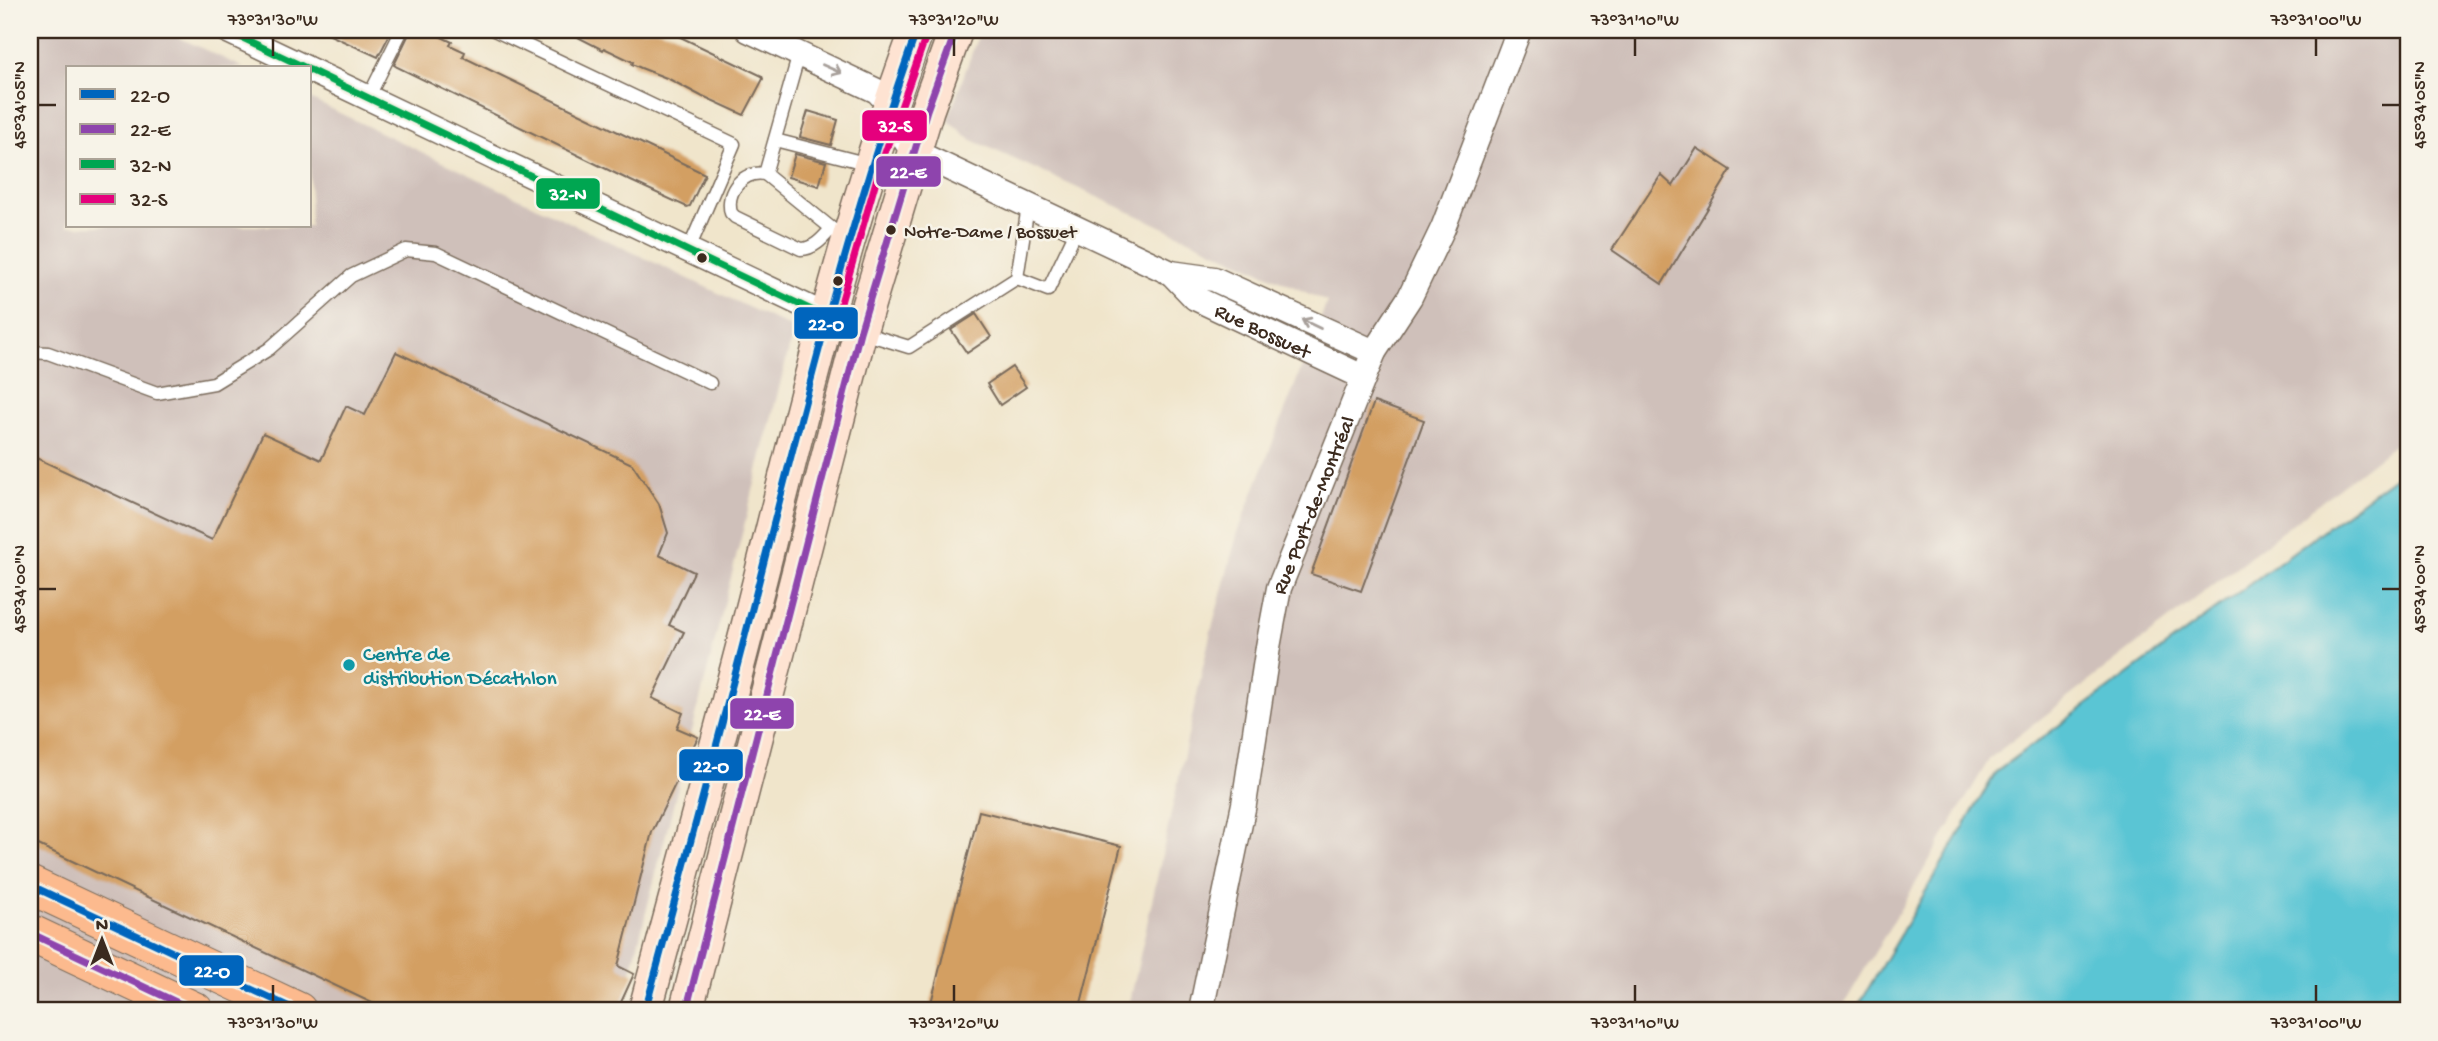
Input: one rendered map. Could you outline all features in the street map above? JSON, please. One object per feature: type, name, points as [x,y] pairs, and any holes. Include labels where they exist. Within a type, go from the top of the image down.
[{"type":"main road","points":[[645,1011],[739,662],[826,317],[839,235],[870,164],[918,30]]},
{"type":"main road","points":[[686,1011],[859,332],[956,30]]},
{"type":"main road","points":[[739,662],[772,671]]},
{"type":"main road","points":[[31,888],[298,1011]]},
{"type":"main road","points":[[30,933],[195,1011]]},
{"type":"main road","points":[[129,981],[147,941]]},
{"type":"street","points":[[226,30],[302,66]]},
{"type":"street","points":[[748,30],[779,36],[799,54],[866,85],[884,97],[900,133],[915,152]]},
{"type":"street","name":"Rue Port-de-Montréal","points":[[1201,1011],[1244,804],[1279,588],[1374,352],[1410,297],[1443,228],[1519,30]]},
{"type":"street","points":[[312,71],[859,332]]},
{"type":"street","name":"Rue Bossuet","points":[[915,152],[1171,273],[1214,279],[1374,352]]},
{"type":"street","name":"Rue Bossuet","points":[[1171,273],[1195,299],[1363,377]]},
{"type":"lane","points":[[368,98],[402,30]]},
{"type":"lane","points":[[494,30],[734,144],[688,251]]},
{"type":"lane","points":[[765,174],[799,54]]},
{"type":"lane","points":[[775,140],[870,164]]},
{"type":"lane","points":[[750,173],[765,174],[839,235],[808,249],[801,249],[735,218],[731,213],[730,199],[742,178],[750,173]]},
{"type":"lane","points":[[859,332],[909,347],[1017,278],[1028,206]]},
{"type":"lane","points":[[1017,278],[1048,290],[1077,229]]},
{"type":"lane","points":[[30,352],[48,353],[157,393],[214,383],[269,349],[351,276],[406,250],[436,253],[710,383]]},
{"type":"shaded area","points":[[30,30],[163,30],[240,66],[66,66],[66,228],[312,228],[312,100],[794,329],[621,1011],[30,1011]]},
{"type":"shaded area","points":[[980,30],[2408,30],[2408,434],[1990,758],[1840,1011],[1128,1011],[1210,635],[1237,535],[1327,302],[970,139],[948,120]]},
{"type":"water","points":[[2408,467],[2408,1011],[1855,1011],[1996,772]]},
{"type":"building","points":[[319,30],[392,30],[378,57]]},
{"type":"building","points":[[411,30],[427,30],[452,42],[450,45],[465,52],[463,57],[705,174],[690,206],[631,181],[397,67],[394,65]]},
{"type":"building","points":[[564,30],[659,30],[672,33],[762,76],[763,79],[744,115]]},
{"type":"building","points":[[808,111],[838,120],[831,145],[800,137]]},
{"type":"building","points":[[1697,148],[1731,170],[1662,284],[1612,250],[1661,175],[1673,186]]},
{"type":"building","points":[[795,154],[826,162],[819,186],[788,177]]},
{"type":"building","points":[[976,314],[991,337],[967,353],[951,330]]},
{"type":"building","name":"Centre de distribution Décathlon","points":[[396,352],[632,464],[659,504],[668,533],[659,555],[694,572],[669,625],[684,632],[652,698],[683,713],[677,728],[698,737],[652,832],[618,966],[634,974],[617,1011],[389,1011],[30,841],[30,455],[212,540],[263,433],[321,460],[346,406],[365,415]]},
{"type":"building","points":[[1012,367],[1026,387],[1000,405],[987,384]]},
{"type":"building","points":[[1374,402],[1424,420],[1361,591],[1311,574]]},
{"type":"building","points":[[979,811],[1121,846],[1079,1011],[929,1011]]},
{"type":"transit line","name":"32-N","points":[[226,30],[302,66]]},
{"type":"transit line","name":"22-O","points":[[645,1011],[829,314],[870,171],[917,30]]},
{"type":"transit line","name":"22-E","points":[[686,1011],[860,332],[927,110],[956,30]]},
{"type":"transit line","name":"32-S","points":[[836,320],[880,167],[927,33]]},
{"type":"transit line","name":"32-N","points":[[312,71],[826,317]]},
{"type":"transit line","name":"22-O","points":[[30,885],[298,1011]]},
{"type":"transit line","name":"22-E","points":[[30,933],[195,1011]]},
{"type":"place","name":"Notre-Dame / Bossuet","points":[[891,230]]},
{"type":"place","name":"Centre de distribution Décathlon","points":[[349,665]]}]
